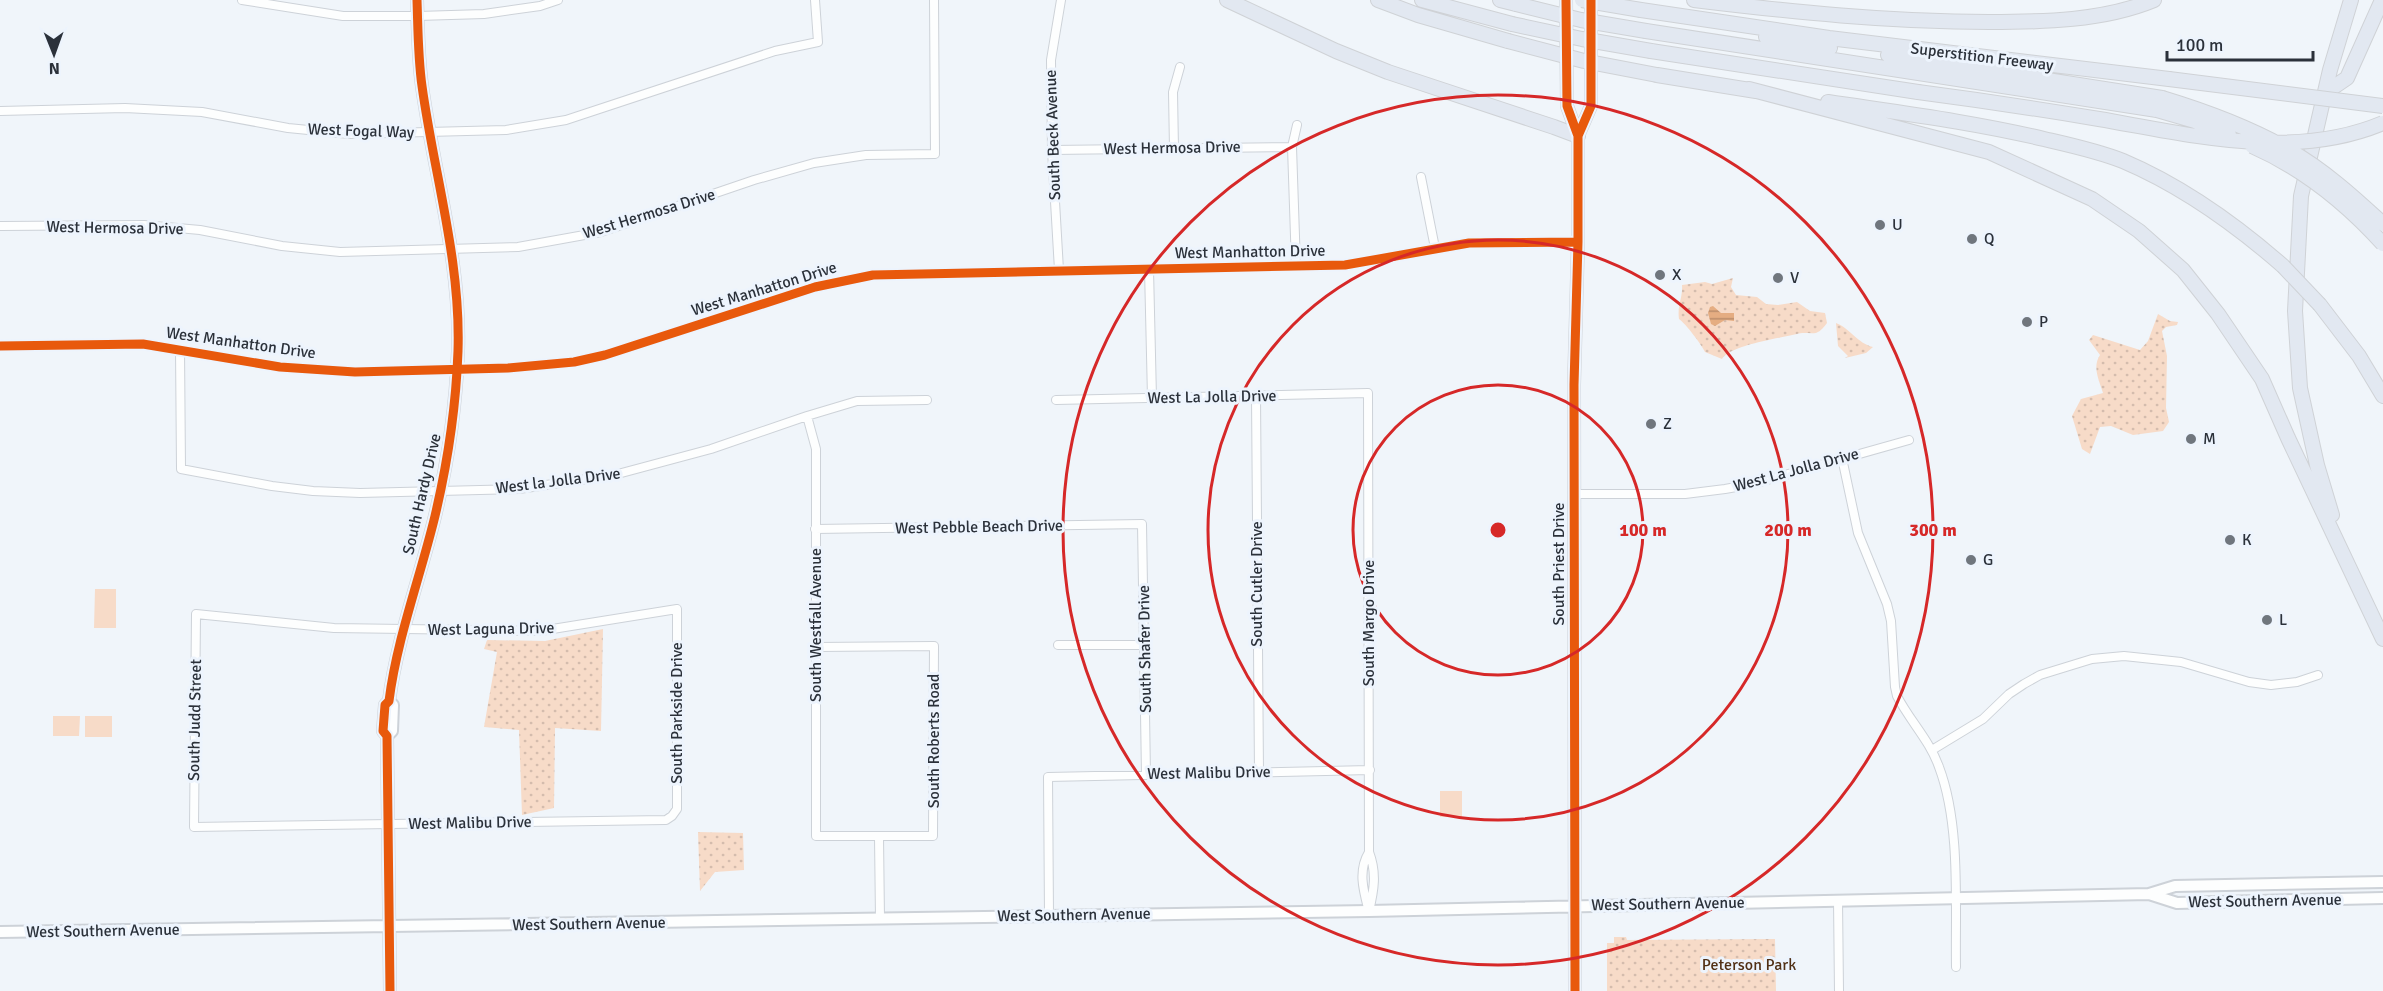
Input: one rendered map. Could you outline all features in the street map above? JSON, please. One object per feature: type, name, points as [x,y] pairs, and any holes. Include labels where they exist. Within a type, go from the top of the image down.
[{"type":"highway","points":[[1227,0],[1336,51],[1389,72],[1578,136]]},
{"type":"highway","points":[[1378,0],[1418,15],[1584,61],[1749,90],[2008,130],[2122,161],[2171,185],[2218,214],[2250,237],[2283,266],[2320,305],[2359,356],[2383,396]]},
{"type":"highway","points":[[1422,0],[1512,24],[1582,39],[1994,102],[2210,138],[2267,143],[2323,140],[2364,131],[2383,123]]},
{"type":"highway","points":[[1500,0],[1581,20],[1646,31],[2159,104],[2295,167],[2342,204],[2383,244]]},
{"type":"highway","name":"Superstition Freeway","points":[[1582,0],[1829,38],[2383,106]]},
{"type":"highway","points":[[1694,0],[1808,14],[1948,22],[2032,22],[2094,16],[2154,0]]},
{"type":"highway","points":[[2347,562],[2317,465],[2300,388],[2295,311],[2301,196],[2325,93],[2351,0]]},
{"type":"highway","points":[[2325,93],[2347,78],[2382,0]]},
{"type":"highway","points":[[1641,10],[1791,42],[1907,58],[2159,104],[2241,126],[2290,150],[2356,198],[2383,224]]},
{"type":"highway","points":[[1749,90],[1989,152],[2092,199],[2139,231],[2183,270],[2218,314],[2262,379],[2383,639]]},
{"type":"main road","name":"South Hardy Drive","points":[[390,991],[387,736],[392,731],[393,705],[389,701],[403,630],[441,491],[452,432],[457,369],[458,311],[452,249],[421,76],[417,0]]},
{"type":"main road","name":"South Priest Drive","points":[[1566,0],[1567,106],[1578,136],[1574,385],[1575,991]]},
{"type":"main road","name":"South Priest Drive","points":[[1578,136],[1592,106],[1591,0]]},
{"type":"main road","name":"West Southern Avenue","points":[[0,932],[1369,911],[2149,894],[2175,886],[2383,882]]},
{"type":"main road","name":"West Southern Avenue","points":[[2149,894],[2177,903],[2383,898]]},
{"type":"street","points":[[242,0],[343,16],[484,14],[540,6],[558,0]]},
{"type":"street","name":"West Fogal Way","points":[[0,111],[125,108],[202,112],[288,128],[349,134],[506,130],[566,120],[775,51],[818,42],[815,0]]},
{"type":"street","name":"West Hermosa Drive","points":[[0,226],[144,225],[200,230],[282,246],[340,252],[518,247],[601,232],[754,180],[814,163],[866,155],[935,154],[934,0]]},
{"type":"street","name":"South Beck Avenue","points":[[1059,270],[1052,150],[1050,60],[1062,0]]},
{"type":"street","points":[[1174,149],[1173,92],[1180,67]]},
{"type":"street","points":[[1296,266],[1292,147],[1297,124]]},
{"type":"street","name":"West Hermosa Drive","points":[[1052,150],[1292,147]]},
{"type":"street","points":[[1421,177],[1435,248]]},
{"type":"street","name":"West Manhatton Drive","points":[[0,346],[143,344],[280,367],[355,372],[574,362],[605,355],[815,287],[848,279],[894,273],[1345,266],[1469,243],[1578,242]]},
{"type":"street","points":[[1149,269],[1152,398]]},
{"type":"street","name":"West la Jolla Drive","points":[[180,349],[181,470],[313,491],[519,489],[614,475],[711,449],[857,401],[927,400]]},
{"type":"street","name":"West La Jolla Drive","points":[[1056,400],[1368,393]]},
{"type":"street","name":"South Margo Drive","points":[[1368,393],[1370,852],[1374,866],[1374,889],[1369,911]]},
{"type":"street","name":"South Cutler Drive","points":[[1256,396],[1259,772]]},
{"type":"street","name":"South Westfall Avenue","points":[[807,416],[816,449],[816,836],[879,837]]},
{"type":"street","name":"West La Jolla Drive","points":[[1575,494],[1685,494],[1725,489],[1753,484],[1909,440]]},
{"type":"street","points":[[1842,458],[1858,533],[1887,604],[1891,621],[1897,696],[1932,750],[1948,792],[1951,809],[1956,967]]},
{"type":"street","name":"West Pebble Beach Drive","points":[[815,530],[1142,524]]},
{"type":"street","name":"South Shafer Drive","points":[[1142,524],[1146,775]]},
{"type":"street","name":"West Laguna Drive","points":[[196,614],[261,622],[403,630],[540,631],[677,609]]},
{"type":"street","name":"South Parkside Drive","points":[[672,816],[677,809],[677,609]]},
{"type":"street","name":"South Judd Street","points":[[194,827],[196,614]]},
{"type":"street","points":[[1058,645],[1144,645]]},
{"type":"street","name":"South Roberts Road","points":[[816,647],[934,646],[933,836],[879,837]]},
{"type":"street","points":[[1932,750],[1983,719],[2009,694],[2024,684],[2040,675],[2092,659],[2124,656],[2181,662],[2249,682],[2271,685],[2297,682],[2318,675]]},
{"type":"street","name":"West Malibu Drive","points":[[1049,915],[1048,777],[1370,770]]},
{"type":"street","name":"West Malibu Drive","points":[[194,827],[666,820],[672,816]]},
{"type":"street","points":[[879,837],[880,919]]},
{"type":"street","points":[[1838,900],[1839,991]]},
{"type":"green space","points":[[1733,278],[1731,287],[1736,295],[1757,297],[1766,304],[1797,302],[1810,311],[1825,313],[1827,323],[1816,333],[1799,333],[1756,343],[1735,350],[1722,359],[1705,352],[1701,344],[1679,319],[1682,285],[1705,282],[1712,284]]},
{"type":"green space","points":[[2158,314],[2170,321],[2178,322],[2177,325],[2166,327],[2162,331],[2167,356],[2166,408],[2169,422],[2163,431],[2133,435],[2111,426],[2100,427],[2090,454],[2082,449],[2072,416],[2081,399],[2103,393],[2096,369],[2100,355],[2089,340],[2093,335],[2140,350],[2148,341]]},
{"type":"green space","points":[[1836,323],[1873,347],[1866,353],[1845,358],[1848,356],[1838,346]]},
{"type":"green space","points":[[95,589],[116,589],[116,628],[94,628]]},
{"type":"green space","points":[[603,629],[601,731],[555,728],[554,808],[522,815],[519,730],[484,727],[497,652],[484,649],[487,640],[545,641]]},
{"type":"green space","points":[[53,716],[80,716],[79,736],[53,736]]},
{"type":"green space","points":[[85,716],[112,716],[112,737],[85,737]]},
{"type":"green space","points":[[1440,791],[1462,791],[1462,817],[1440,817]]},
{"type":"green space","points":[[698,832],[743,833],[744,870],[715,872],[700,891]]},
{"type":"green space","name":"Peterson Park","points":[[1614,937],[1626,937],[1627,940],[1775,939],[1776,991],[1607,991],[1607,943],[1614,943]]},
{"type":"shaded area","points":[[1713,306],[1721,313],[1734,313],[1734,321],[1725,320],[1715,326],[1711,324],[1708,313],[1710,307]]},
{"type":"cycle path","points":[[390,991],[387,736],[383,731],[385,705],[389,701],[403,631],[440,495],[453,413],[458,351],[458,317],[451,251],[422,86],[417,0]]},
{"type":"cycle path","points":[[1566,0],[1567,106],[1578,136],[1574,385],[1575,991]]},
{"type":"cycle path","points":[[1578,136],[1591,106],[1591,0]]},
{"type":"cycle path","points":[[0,346],[143,344],[280,367],[355,372],[508,368],[574,362],[605,355],[815,287],[873,275],[1345,265],[1469,243],[1578,242]]},
{"type":"place","name":"U","points":[[1880,225]]},
{"type":"place","name":"Q","points":[[1972,239]]},
{"type":"place","name":"X","points":[[1660,275]]},
{"type":"place","name":"V","points":[[1778,278]]},
{"type":"place","name":"P","points":[[2027,322]]},
{"type":"place","name":"Z","points":[[1651,424]]},
{"type":"place","name":"M","points":[[2191,439]]},
{"type":"place","name":"K","points":[[2230,540]]},
{"type":"place","name":"G","points":[[1971,560]]},
{"type":"place","name":"L","points":[[2267,620]]}]
